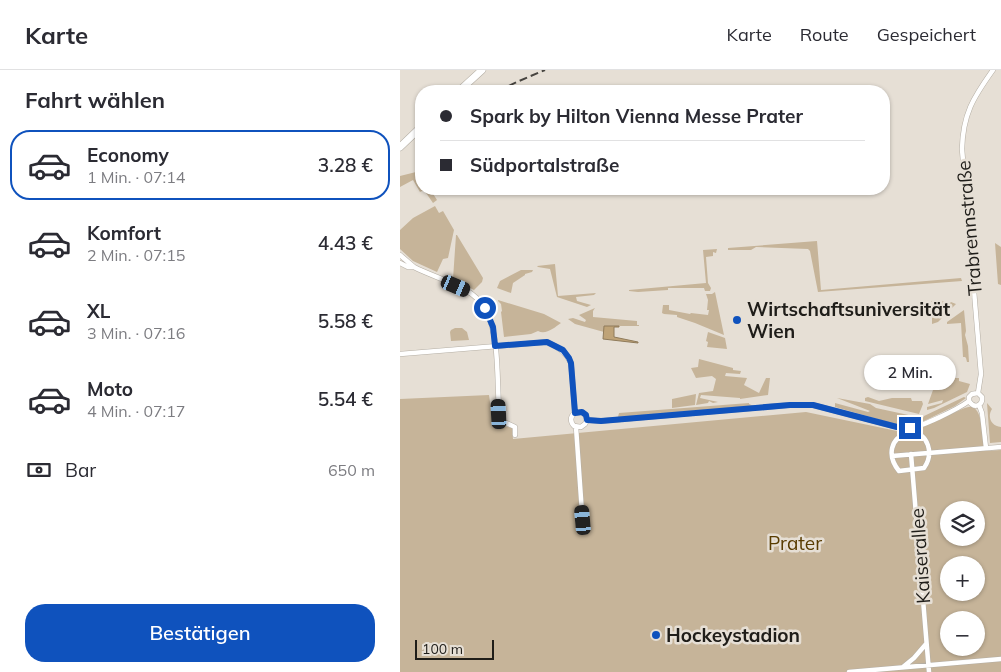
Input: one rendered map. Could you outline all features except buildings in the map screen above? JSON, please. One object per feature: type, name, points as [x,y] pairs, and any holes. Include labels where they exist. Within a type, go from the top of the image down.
[{"type":"main road","points":[[466,85],[482,70]]},
{"type":"main road","points":[[401,144],[415,132]]},
{"type":"street","name":"Trabrennstraße","points":[[978,393],[981,374],[962,135],[969,108],[993,70]]},
{"type":"street","points":[[400,256],[414,267],[465,290],[473,295],[485,308],[493,327],[500,420],[515,427],[515,435]]},
{"type":"street","points":[[401,264],[414,267]]},
{"type":"street","points":[[400,354],[547,342],[563,350],[571,363],[575,413],[571,421],[576,427],[583,526]]},
{"type":"street","points":[[587,420],[601,421],[790,405],[813,405],[910,430],[923,437],[927,442],[930,453],[927,464],[924,468],[900,471],[893,462],[892,449],[895,442],[904,434],[910,430],[962,406],[969,401],[970,395],[974,393],[980,394],[982,402],[979,405]]},
{"type":"street","points":[[969,401],[972,405],[979,405]]},
{"type":"street","points":[[979,405],[982,413],[986,448]]},
{"type":"street","points":[[575,413],[582,412],[586,415],[587,420]]},
{"type":"street","points":[[576,427],[583,426],[587,420]]},
{"type":"street","points":[[892,456],[1001,447]]},
{"type":"street","name":"Kaiserallee","points":[[911,454],[929,672]]},
{"type":"street","points":[[902,668],[922,650],[926,643]]},
{"type":"street","points":[[849,672],[1001,659]]},
{"type":"green space","points":[[415,172],[415,183],[413,180],[400,187],[400,176]]},
{"type":"green space","points":[[427,195],[434,195],[437,200],[433,203]]},
{"type":"green space","points":[[435,206],[439,213],[443,211],[454,230],[448,258],[443,259],[437,272],[413,261],[400,249],[400,230],[413,218]]},
{"type":"green space","points":[[456,235],[483,278],[482,282],[474,290],[453,279]]},
{"type":"green space","points":[[817,241],[821,290],[961,278],[962,281],[818,292],[808,249],[756,247],[751,250],[728,250],[728,248]]},
{"type":"green space","points":[[995,243],[1001,247],[1001,285],[998,284]]},
{"type":"green space","points":[[717,249],[716,253],[713,252],[713,256],[706,257],[710,291],[705,291],[704,288],[668,288],[668,290],[629,291],[706,283],[703,250]]},
{"type":"green space","points":[[555,264],[558,296],[596,293],[594,295],[576,297],[577,301],[591,305],[587,307],[557,297],[550,269],[537,266]]},
{"type":"green space","points":[[521,270],[533,270],[513,283],[511,293],[497,288],[500,281]]},
{"type":"green space","points":[[715,292],[724,335],[677,317],[677,315],[662,313],[663,305],[669,305],[669,310],[708,315],[706,294]]},
{"type":"green space","points":[[498,300],[544,314],[561,323],[547,332],[538,331],[531,334],[504,337],[501,304]]},
{"type":"green space","points":[[939,300],[956,304],[938,322],[932,324],[932,309],[936,307],[931,301]]},
{"type":"green space","points":[[595,308],[593,317],[637,321],[639,326],[604,326],[604,332],[575,324],[568,319],[573,318],[585,322],[586,320],[579,315]]},
{"type":"green space","points":[[964,310],[969,362],[963,357],[961,323],[947,324],[947,322]]},
{"type":"green space","points":[[462,328],[467,332],[469,340],[451,341],[451,330]]},
{"type":"green space","points":[[708,332],[725,338],[727,349],[707,347]]},
{"type":"green space","points":[[699,359],[741,371],[740,374],[726,373],[725,376],[747,378],[744,385],[759,393],[766,378],[770,378],[768,395],[740,399],[701,395],[700,398],[718,402],[713,403],[709,401],[708,403],[696,405],[699,393],[713,391],[716,379],[712,376],[696,378],[691,368],[698,367]]},
{"type":"green space","points":[[959,378],[959,381],[970,384],[967,392],[927,410],[927,407],[942,403],[943,400],[928,404],[933,390],[941,387],[937,380]]},
{"type":"green space","points":[[696,394],[695,405],[672,408],[672,399]]},
{"type":"green space","name":"Prater","points":[[489,395],[493,423],[512,428],[513,439],[806,412],[897,431],[915,430],[964,408],[972,407],[979,414],[981,420],[984,451],[1001,450],[1001,672],[400,672],[400,399]]},
{"type":"green space","points":[[868,397],[879,401],[892,398],[911,398],[912,401],[922,401],[923,404],[919,414],[865,401],[865,398]]},
{"type":"green space","points":[[964,397],[966,398],[955,406],[920,423],[924,416]]},
{"type":"green space","points":[[837,398],[870,404],[876,408],[913,416],[916,421],[912,425],[895,424],[835,407],[835,403],[870,411]]},
{"type":"green space","points":[[749,403],[754,406],[618,417],[619,413]]},
{"type":"green space","points":[[987,403],[992,409],[990,418],[992,423],[1001,427],[1001,442],[990,443]]},
{"type":"shaded area","points":[[604,326],[619,326],[614,327],[614,337],[638,343],[603,339]]},
{"type":"railway","points":[[511,85],[545,70]]},
{"type":"place","name":"Wirtschaftsuniversität Wien","points":[[737,320]]},
{"type":"place","name":"Hockeystadion","points":[[656,635]]},
{"type":"route","points":[[485,308],[493,327],[495,346],[547,342],[563,350],[571,363],[575,413],[582,412],[586,415],[587,420],[601,421],[790,405],[813,405],[880,423],[910,428]]}]
